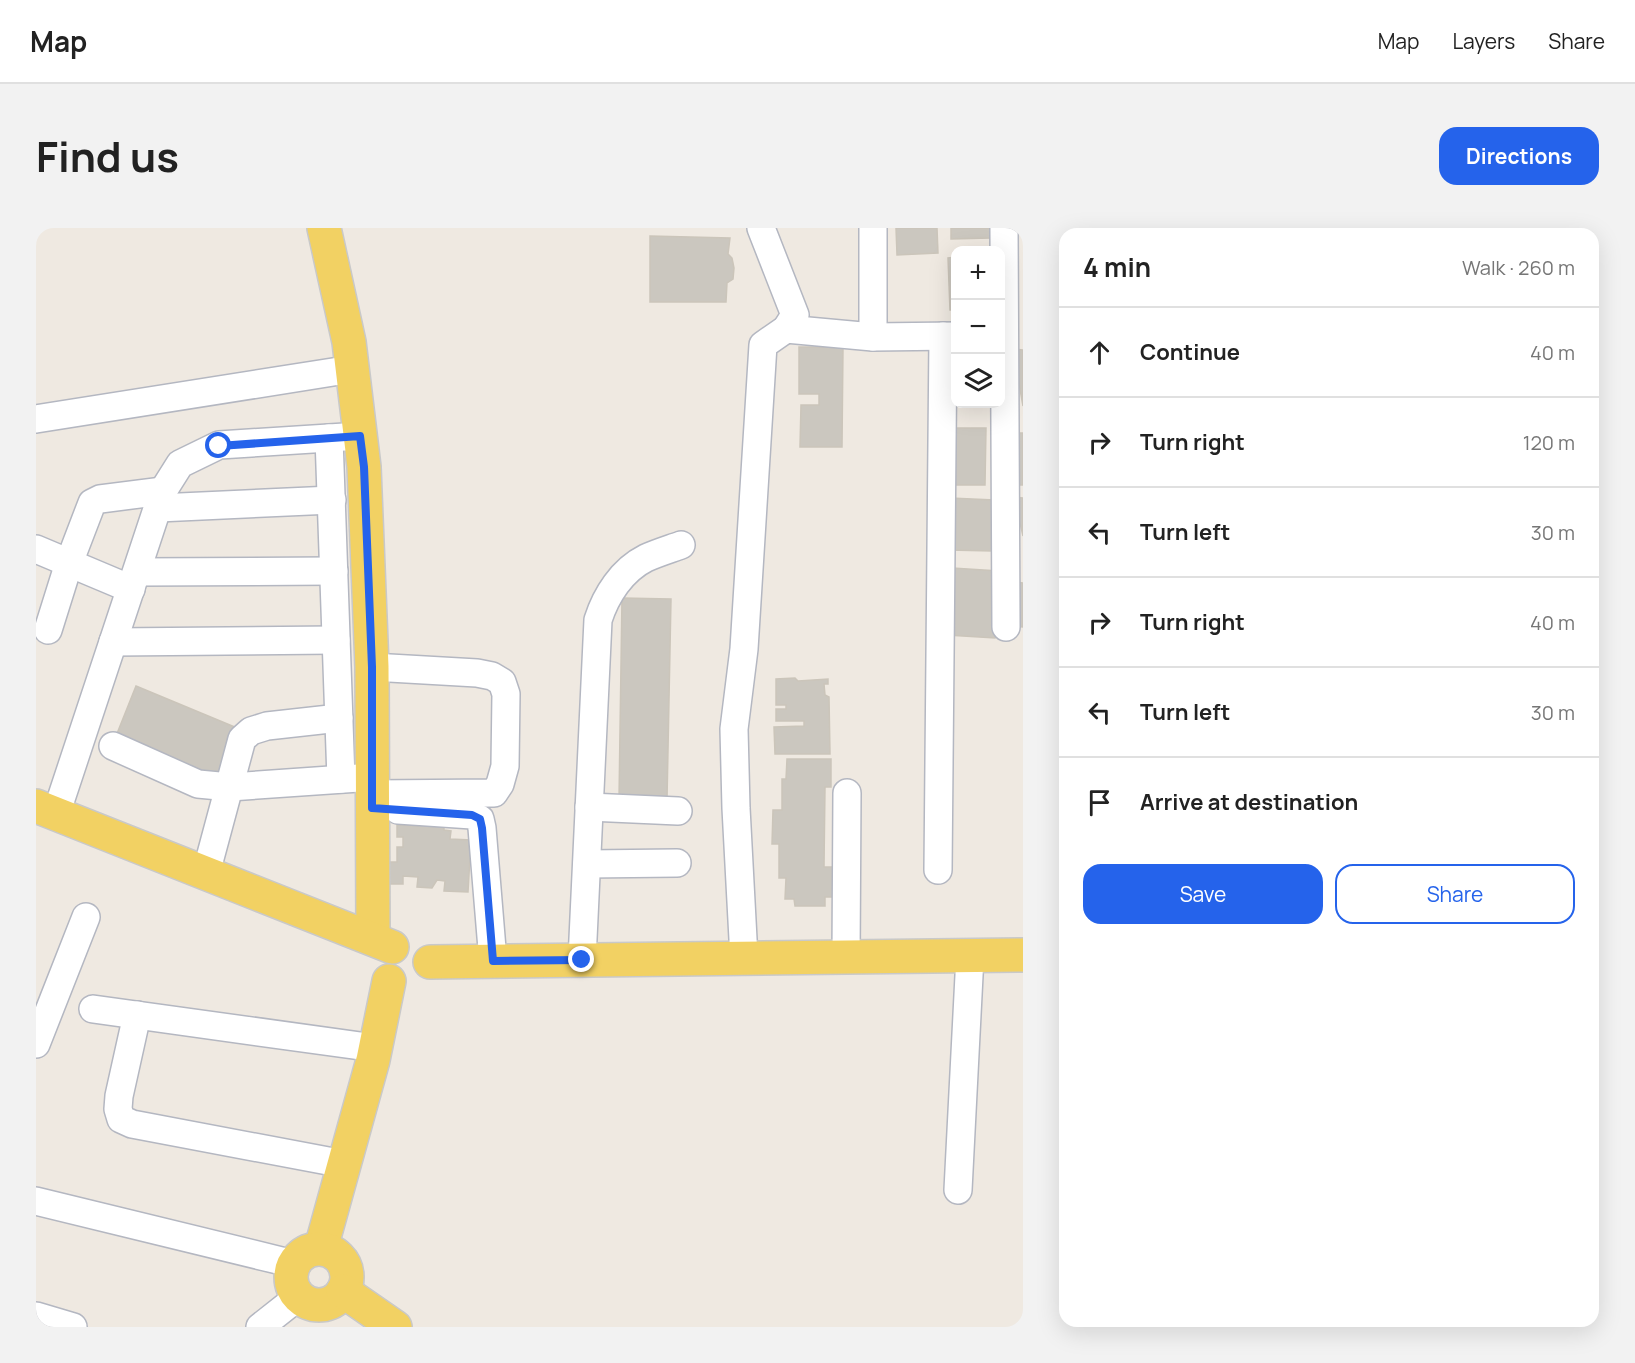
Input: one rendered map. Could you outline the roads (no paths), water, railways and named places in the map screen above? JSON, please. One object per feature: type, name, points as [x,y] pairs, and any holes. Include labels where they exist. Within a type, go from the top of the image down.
[{"type":"main road","points":[[46,810],[383,943],[416,945],[427,954],[430,962],[428,977],[417,987],[402,989],[389,981],[384,967],[388,952],[383,943],[365,789],[372,667],[364,467],[345,437],[352,369],[349,342],[324,228]]},
{"type":"main road","points":[[430,962],[1023,955]]},
{"type":"main road","points":[[321,1248],[375,1048],[389,981]]},
{"type":"main road","points":[[321,1248],[336,1254],[342,1260],[347,1276],[343,1291],[338,1298],[323,1305],[307,1303],[298,1297],[292,1287],[291,1273],[294,1264],[298,1257],[313,1249],[321,1248]]},
{"type":"main road","points":[[343,1291],[395,1327]]},
{"type":"street","points":[[744,958],[734,729],[744,649],[763,345],[786,329],[795,315],[761,228]]},
{"type":"street","points":[[873,228],[873,337]]},
{"type":"street","points":[[1004,228],[1015,560],[1006,627]]},
{"type":"street","points":[[786,329],[873,337],[949,336],[938,870]]},
{"type":"street","points":[[36,419],[352,369]]},
{"type":"street","points":[[46,810],[113,642],[161,499],[180,464],[219,446],[345,437],[332,500],[339,718],[365,789]]},
{"type":"street","points":[[48,630],[69,563],[92,503],[106,498],[332,500]]},
{"type":"street","points":[[582,960],[598,620],[603,605],[616,585],[632,568],[645,559],[681,544]]},
{"type":"street","points":[[36,549],[69,563],[134,580],[334,571]]},
{"type":"street","points":[[113,642],[336,640]]},
{"type":"street","points":[[113,746],[198,784],[230,787],[494,793],[501,784],[505,766],[506,694],[502,681],[477,673],[372,667]]},
{"type":"street","points":[[206,873],[243,740],[251,731],[267,726],[339,718]]},
{"type":"street","points":[[365,789],[472,815],[480,819],[493,961]]},
{"type":"street","points":[[846,957],[847,793]]},
{"type":"street","points":[[589,807],[678,811]]},
{"type":"street","points":[[587,864],[677,863]]},
{"type":"street","points":[[37,1037],[86,917]]},
{"type":"street","points":[[958,1190],[970,956]]},
{"type":"street","points":[[93,1009],[375,1048]]},
{"type":"street","points":[[137,1015],[119,1096],[118,1109],[121,1119],[132,1124],[344,1164]]},
{"type":"street","points":[[36,1201],[294,1264]]},
{"type":"street","points":[[260,1327],[298,1297]]},
{"type":"street","points":[[36,1316],[73,1327]]}]
